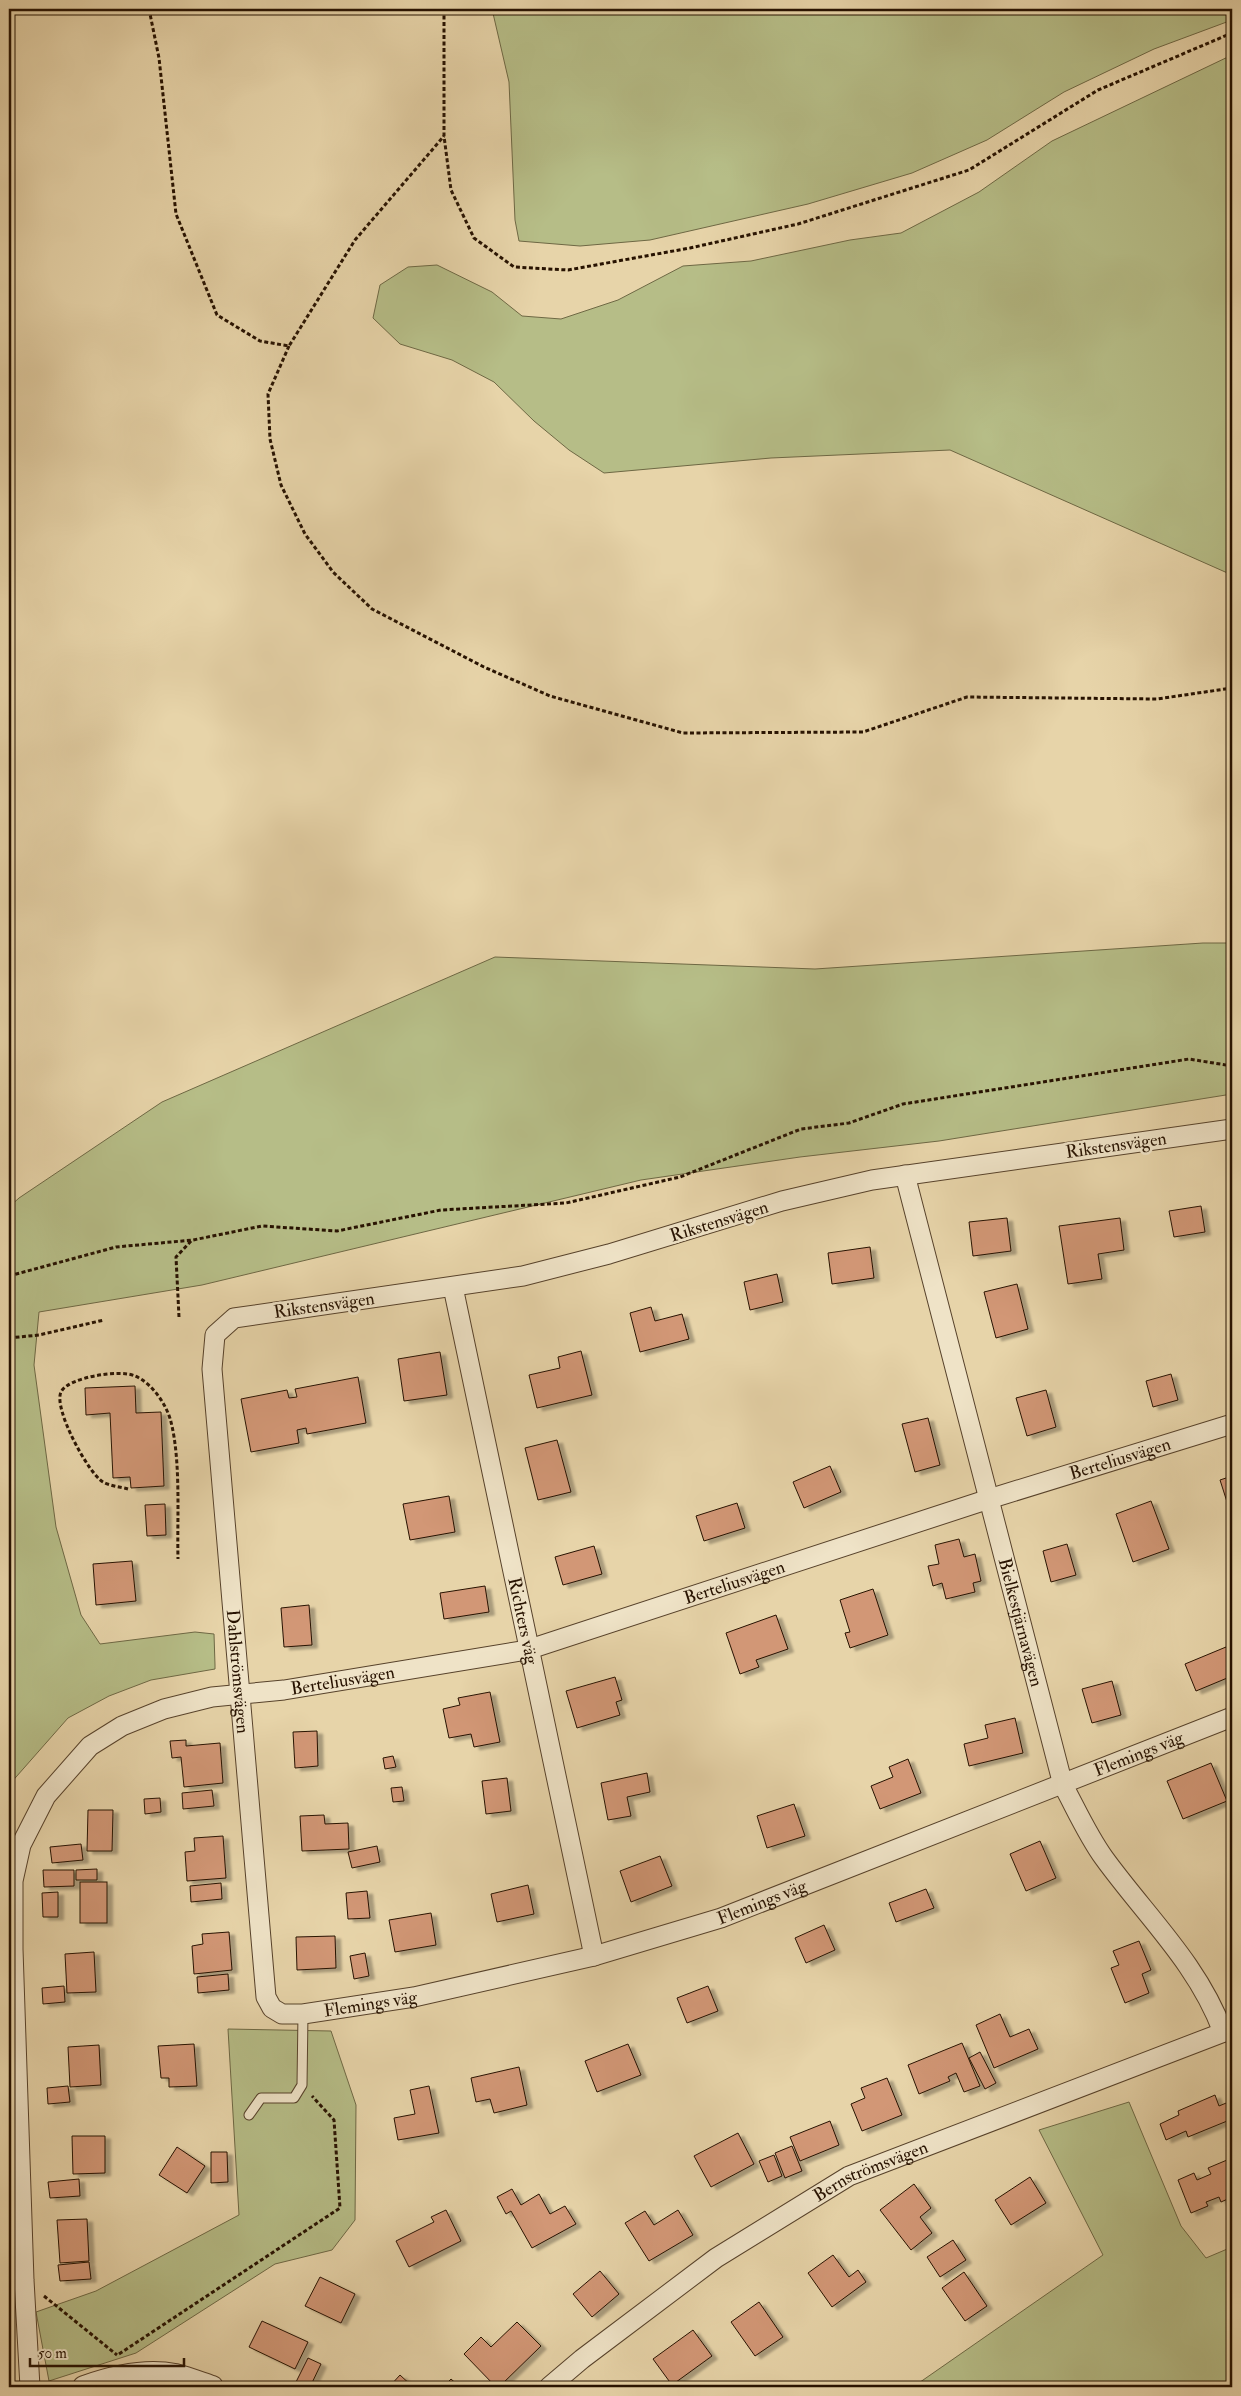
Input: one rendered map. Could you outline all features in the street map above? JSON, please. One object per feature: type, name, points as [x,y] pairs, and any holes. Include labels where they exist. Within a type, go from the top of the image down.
[{"type":"street","name":"Rikstensvägen","points":[[215,1335],[234,1318],[453,1287],[552,1269],[609,1254],[782,1201],[872,1180],[1232,1129]]},
{"type":"street","name":"Bielkestjärnavägen","points":[[905,1175],[1063,1784],[1103,1857],[1198,1979],[1228,2031]]},
{"type":"street","name":"Richters väg","points":[[453,1287],[594,1956]]},
{"type":"street","name":"Dahlströmsvägen","points":[[215,1335],[212,1369],[266,1997],[272,2008]]},
{"type":"street","name":"Berteliusvägen","points":[[30,2387],[11,1963],[13,1881],[21,1844],[46,1796],[90,1746],[122,1726],[164,1709],[241,1693],[284,1690],[528,1650],[989,1499],[1232,1424]]},
{"type":"street","name":"Flemings väg","points":[[272,2008],[282,2014],[303,2014],[414,1997],[594,1956],[720,1918],[1232,1717]]},
{"type":"street","name":"Bernströmsvägen","points":[[549,2387],[605,2341],[716,2258],[849,2176],[1228,2031]]},
{"type":"street","points":[[84,2387],[109,2378],[140,2374],[174,2375],[212,2387]]},
{"type":"lane","points":[[249,2115],[261,2098],[294,2098],[302,2085],[303,2014]]},
{"type":"path","points":[[148,9],[159,58],[176,214],[217,316],[260,341],[289,346]]},
{"type":"path","points":[[444,9],[444,136],[451,190],[474,238],[514,267],[568,270],[690,248],[798,224],[969,170],[1098,90],[1232,33]]},
{"type":"path","points":[[444,136],[355,240],[289,346],[268,394],[270,440],[281,485],[305,534],[333,572],[372,609],[484,667],[550,696],[684,733],[864,732],[967,697],[1157,699],[1232,688]]},
{"type":"path","points":[[9,1276],[116,1247],[192,1240],[262,1226],[337,1231],[441,1210],[566,1203],[680,1177],[801,1129],[849,1123],[903,1104],[1189,1059],[1232,1066]]},
{"type":"path","points":[[179,1317],[176,1257],[192,1240]]},
{"type":"path","points":[[9,1338],[39,1335],[104,1320]]},
{"type":"path","points":[[128,1489],[102,1481],[86,1462],[63,1417],[59,1404],[60,1393],[65,1387],[76,1381],[122,1373],[134,1375],[145,1382],[164,1405],[171,1422],[175,1457],[178,1559]]},
{"type":"path","points":[[110,2360],[340,2208],[334,2120],[302,2085]]},
{"type":"path","points":[[24,2280],[123,2360]]},
{"type":"green space","points":[[492,9],[1232,9],[1232,20],[1154,49],[1064,92],[987,140],[912,173],[808,204],[650,240],[580,246],[519,241],[515,220],[509,82]]},
{"type":"green space","points":[[1232,55],[1232,575],[950,450],[771,458],[604,473],[569,450],[534,421],[494,382],[452,360],[400,344],[373,318],[380,285],[408,267],[437,265],[492,292],[522,316],[561,319],[618,300],[683,266],[751,261],[850,240],[901,233],[979,192],[1052,141]]},
{"type":"green space","points":[[1203,943],[1232,943],[1232,1094],[939,1141],[800,1157],[641,1180],[202,1285],[39,1312],[34,1365],[56,1527],[81,1615],[100,1644],[195,1632],[214,1634],[215,1669],[151,1680],[109,1696],[68,1718],[9,1785],[9,1207],[19,1198],[162,1102],[495,957],[815,969]]},
{"type":"green space","points":[[228,2029],[331,2031],[356,2105],[355,2220],[332,2250],[275,2264],[136,2353],[49,2381],[36,2312],[96,2291],[239,2215]]},
{"type":"green space","points":[[1129,2102],[1181,2226],[1206,2258],[1232,2247],[1232,2387],[913,2387],[1103,2255],[1039,2130]]},
{"type":"building","points":[[1201,1206],[1205,1232],[1174,1237],[1169,1211]]},
{"type":"building","points":[[1007,1218],[1011,1251],[973,1256],[969,1222]]},
{"type":"building","points":[[1120,1218],[1124,1250],[1098,1254],[1102,1279],[1068,1284],[1059,1226]]},
{"type":"building","points":[[870,1247],[874,1278],[832,1284],[828,1253]]},
{"type":"building","points":[[777,1274],[783,1302],[750,1310],[744,1282]]},
{"type":"building","points":[[1017,1284],[1028,1329],[996,1338],[984,1292]]},
{"type":"building","points":[[651,1307],[655,1321],[682,1314],[689,1339],[640,1352],[630,1313]]},
{"type":"building","points":[[581,1351],[592,1395],[537,1408],[529,1375],[560,1368],[558,1357]]},
{"type":"building","points":[[440,1352],[447,1395],[404,1401],[398,1359]]},
{"type":"building","points":[[1171,1374],[1178,1400],[1153,1407],[1146,1381]]},
{"type":"building","points":[[358,1377],[366,1423],[307,1434],[306,1428],[297,1430],[299,1443],[251,1452],[241,1399],[287,1390],[289,1398],[297,1397],[295,1389]]},
{"type":"building","points":[[135,1386],[136,1413],[161,1412],[164,1486],[131,1488],[130,1477],[113,1478],[110,1413],[86,1415],[85,1388]]},
{"type":"building","points":[[1046,1390],[1056,1427],[1027,1436],[1016,1398]]},
{"type":"building","points":[[928,1418],[940,1465],[915,1472],[902,1424]]},
{"type":"building","points":[[557,1440],[571,1492],[538,1500],[525,1448]]},
{"type":"building","points":[[830,1466],[841,1492],[804,1508],[793,1482]]},
{"type":"building","points":[[1232,1476],[1232,1503],[1228,1505],[1220,1480]]},
{"type":"building","points":[[449,1496],[455,1532],[410,1540],[403,1504]]},
{"type":"building","points":[[1151,1501],[1169,1549],[1133,1562],[1116,1514]]},
{"type":"building","points":[[737,1503],[745,1528],[704,1541],[696,1516]]},
{"type":"building","points":[[165,1504],[166,1535],[147,1536],[145,1505]]},
{"type":"building","points":[[959,1539],[964,1557],[975,1554],[981,1581],[973,1583],[975,1592],[946,1599],[942,1583],[933,1586],[928,1566],[939,1564],[935,1545]]},
{"type":"building","points":[[1067,1544],[1076,1575],[1051,1582],[1043,1551]]},
{"type":"building","points":[[594,1546],[602,1574],[563,1585],[555,1557]]},
{"type":"building","points":[[132,1561],[136,1601],[96,1605],[93,1564]]},
{"type":"building","points":[[485,1586],[489,1612],[444,1619],[440,1593]]},
{"type":"building","points":[[873,1589],[888,1635],[850,1648],[845,1633],[850,1632],[840,1600]]},
{"type":"building","points":[[309,1605],[312,1645],[284,1647],[281,1608]]},
{"type":"building","points":[[776,1615],[788,1649],[756,1660],[759,1667],[740,1674],[726,1633]]},
{"type":"building","points":[[1226,1647],[1232,1663],[1232,1676],[1196,1691],[1185,1664]]},
{"type":"building","points":[[615,1677],[622,1700],[616,1702],[620,1715],[577,1728],[566,1691]]},
{"type":"building","points":[[1112,1681],[1121,1715],[1092,1723],[1082,1689]]},
{"type":"building","points":[[490,1692],[500,1742],[474,1747],[471,1734],[449,1738],[443,1709],[460,1705],[458,1698]]},
{"type":"building","points":[[1015,1718],[1023,1753],[969,1766],[964,1744],[988,1738],[985,1725]]},
{"type":"building","points":[[317,1731],[318,1766],[295,1768],[293,1732]]},
{"type":"building","points":[[186,1740],[186,1746],[220,1743],[223,1783],[184,1787],[181,1757],[172,1758],[170,1741]]},
{"type":"building","points":[[393,1756],[396,1767],[385,1769],[383,1758]]},
{"type":"building","points":[[908,1759],[921,1793],[880,1809],[871,1786],[893,1777],[889,1767]]},
{"type":"building","points":[[1211,1763],[1227,1801],[1183,1819],[1167,1781]]},
{"type":"building","points":[[647,1773],[650,1792],[627,1797],[631,1816],[608,1820],[601,1783]]},
{"type":"building","points":[[507,1778],[511,1811],[486,1814],[482,1781]]},
{"type":"building","points":[[402,1787],[404,1801],[393,1802],[391,1788]]},
{"type":"building","points":[[212,1790],[214,1806],[183,1809],[182,1793]]},
{"type":"building","points":[[160,1798],[161,1812],[145,1814],[144,1799]]},
{"type":"building","points":[[794,1804],[805,1836],[767,1848],[757,1816]]},
{"type":"building","points":[[88,1810],[113,1810],[112,1851],[87,1851]]},
{"type":"building","points":[[324,1815],[325,1824],[348,1823],[349,1849],[302,1851],[300,1816]]},
{"type":"building","points":[[223,1836],[226,1878],[187,1881],[185,1852],[195,1851],[194,1838]]},
{"type":"building","points":[[1040,1841],[1056,1878],[1026,1891],[1010,1854]]},
{"type":"building","points":[[81,1844],[83,1860],[52,1863],[50,1847]]},
{"type":"building","points":[[377,1846],[380,1862],[352,1868],[348,1852]]},
{"type":"building","points":[[660,1856],[672,1886],[631,1902],[620,1871]]},
{"type":"building","points":[[97,1869],[97,1880],[76,1880],[76,1870]]},
{"type":"building","points":[[43,1870],[74,1870],[74,1886],[44,1887]]},
{"type":"building","points":[[80,1882],[107,1882],[107,1923],[80,1923]]},
{"type":"building","points":[[221,1883],[222,1899],[191,1902],[190,1886]]},
{"type":"building","points":[[528,1885],[534,1914],[497,1922],[491,1894]]},
{"type":"building","points":[[926,1889],[934,1908],[896,1922],[889,1903]]},
{"type":"building","points":[[367,1891],[370,1918],[348,1919],[346,1893]]},
{"type":"building","points":[[58,1892],[58,1917],[43,1917],[42,1893]]},
{"type":"building","points":[[431,1913],[436,1945],[395,1952],[389,1920]]},
{"type":"building","points":[[824,1925],[835,1950],[806,1963],[795,1938]]},
{"type":"building","points":[[229,1932],[232,1970],[194,1974],[192,1946],[203,1944],[202,1934]]},
{"type":"building","points":[[335,1936],[336,1968],[297,1970],[296,1937]]},
{"type":"building","points":[[1139,1941],[1151,1970],[1142,1974],[1149,1993],[1125,2003],[1111,1968],[1119,1965],[1113,1951]]},
{"type":"building","points":[[94,1952],[96,1992],[67,1993],[65,1954]]},
{"type":"building","points":[[365,1953],[369,1976],[354,1979],[350,1956]]},
{"type":"building","points":[[228,1974],[229,1990],[198,1993],[197,1977]]},
{"type":"building","points":[[64,1986],[65,2002],[43,2004],[42,1988]]},
{"type":"building","points":[[708,1986],[718,2011],[687,2023],[677,1998]]},
{"type":"building","points":[[1000,2014],[1010,2037],[1029,2029],[1038,2049],[994,2068],[976,2025]]},
{"type":"building","points":[[962,2043],[980,2086],[964,2092],[956,2073],[948,2077],[950,2081],[919,2094],[908,2065]]},
{"type":"building","points":[[194,2044],[197,2086],[169,2087],[169,2078],[161,2078],[158,2046]]},
{"type":"building","points":[[628,2044],[641,2075],[597,2092],[585,2061]]},
{"type":"building","points":[[99,2045],[101,2085],[70,2087],[68,2047]]},
{"type":"building","points":[[980,2052],[996,2083],[985,2089],[969,2058]]},
{"type":"building","points":[[519,2067],[527,2105],[494,2113],[490,2099],[476,2102],[471,2078]]},
{"type":"building","points":[[887,2078],[902,2115],[862,2131],[851,2104],[865,2098],[861,2088]]},
{"type":"building","points":[[68,2086],[70,2102],[48,2104],[47,2088]]},
{"type":"building","points":[[429,2086],[439,2133],[398,2140],[394,2118],[415,2114],[410,2090]]},
{"type":"building","points":[[1215,2095],[1219,2106],[1231,2101],[1232,2119],[1188,2137],[1186,2131],[1166,2140],[1160,2124],[1179,2115],[1178,2111]]},
{"type":"building","points":[[830,2121],[839,2145],[800,2161],[790,2137]]},
{"type":"building","points":[[738,2133],[754,2164],[711,2187],[694,2156]]},
{"type":"building","points":[[72,2136],[105,2136],[105,2173],[73,2174]]},
{"type":"building","points":[[792,2146],[802,2171],[785,2178],[775,2153]]},
{"type":"building","points":[[177,2147],[205,2166],[187,2193],[159,2175]]},
{"type":"building","points":[[211,2152],[227,2152],[228,2182],[211,2183]]},
{"type":"building","points":[[774,2155],[782,2176],[768,2182],[759,2161]]},
{"type":"building","points":[[1227,2160],[1232,2172],[1232,2197],[1221,2202],[1219,2197],[1206,2202],[1208,2206],[1191,2213],[1178,2180],[1194,2173],[1197,2180],[1211,2174],[1208,2168]]},
{"type":"building","points":[[1030,2177],[1046,2203],[1011,2225],[995,2200]]},
{"type":"building","points":[[79,2179],[80,2196],[50,2198],[48,2182]]},
{"type":"building","points":[[914,2184],[931,2208],[920,2217],[932,2233],[911,2250],[880,2210]]},
{"type":"building","points":[[512,2189],[521,2205],[539,2194],[550,2214],[565,2206],[576,2224],[532,2248],[511,2211],[506,2214],[497,2197]]},
{"type":"building","points":[[446,2210],[461,2241],[409,2267],[396,2241],[434,2222],[431,2217]]},
{"type":"building","points":[[678,2210],[693,2235],[649,2261],[625,2223],[645,2211],[654,2225]]},
{"type":"building","points":[[87,2219],[89,2261],[60,2263],[57,2220]]},
{"type":"building","points":[[953,2240],[966,2260],[940,2277],[927,2257]]},
{"type":"building","points":[[833,2255],[849,2277],[858,2270],[866,2282],[832,2307],[808,2273]]},
{"type":"building","points":[[89,2262],[91,2279],[60,2281],[58,2265]]},
{"type":"building","points":[[600,2271],[619,2294],[592,2317],[573,2294]]},
{"type":"building","points":[[964,2272],[987,2306],[965,2321],[942,2288]]},
{"type":"building","points":[[320,2277],[355,2294],[341,2323],[305,2306]]},
{"type":"building","points":[[759,2302],[783,2337],[755,2356],[731,2322]]},
{"type":"building","points":[[262,2321],[308,2342],[295,2369],[249,2347]]},
{"type":"building","points":[[517,2322],[541,2346],[499,2387],[496,2387],[464,2354],[481,2337],[491,2347]]},
{"type":"building","points":[[693,2330],[712,2356],[672,2385],[653,2359]]},
{"type":"building","points":[[308,2358],[321,2364],[310,2387],[302,2387],[295,2384]]},
{"type":"building","points":[[400,2375],[413,2387],[389,2387]]},
{"type":"building","points":[[451,2379],[460,2387],[443,2387]]}]
